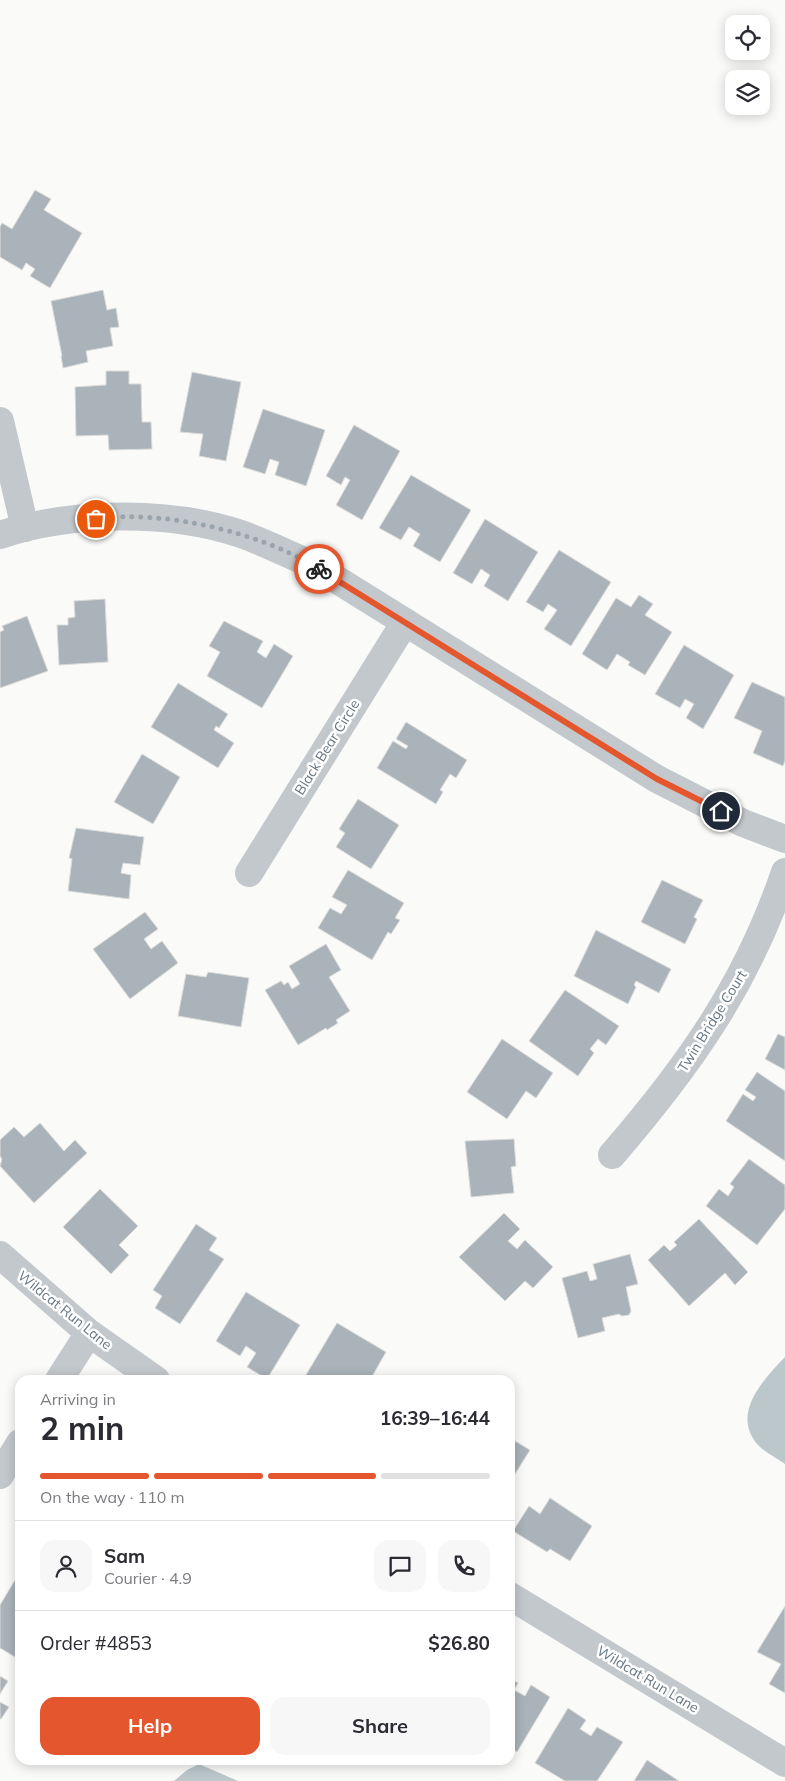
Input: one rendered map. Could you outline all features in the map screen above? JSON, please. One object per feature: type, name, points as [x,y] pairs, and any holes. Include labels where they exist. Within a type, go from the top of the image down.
[{"type":"street","points":[[0,421],[13,531],[60,521],[145,517],[218,528],[292,554],[657,779],[743,823],[785,839]]},
{"type":"street","name":"Black Bear Circle","points":[[249,873],[405,622]]},
{"type":"street","name":"Twin Bridge Court","points":[[612,1154],[664,1094],[712,1027],[753,952],[785,872]]},
{"type":"street","name":"Wildcat Run Lane","points":[[0,1255],[89,1333],[149,1375]]},
{"type":"street","points":[[62,1375],[89,1333]]},
{"type":"street","points":[[0,1475],[15,1451]]},
{"type":"street","name":"Wildcat Run Lane","points":[[515,1599],[785,1763]]},
{"type":"shaded area","points":[[785,1357],[785,1464],[759,1446],[751,1434],[748,1411],[752,1399],[759,1388]]},
{"type":"shaded area","points":[[201,1765],[238,1781],[174,1781],[187,1770]]},
{"type":"building","points":[[35,190],[51,199],[44,210],[82,233],[50,288],[30,276],[35,269],[26,263],[22,270],[0,257],[0,227],[2,223],[12,229]]},
{"type":"building","points":[[103,290],[107,310],[116,308],[119,327],[110,328],[113,346],[86,351],[88,362],[63,368],[51,301]]},
{"type":"building","points":[[106,371],[129,371],[129,384],[141,384],[142,422],[151,422],[152,449],[109,450],[108,435],[76,436],[75,387],[106,385]]},
{"type":"building","points":[[192,372],[241,382],[226,461],[199,456],[203,434],[180,432]]},
{"type":"building","points":[[263,409],[325,430],[306,486],[275,475],[279,462],[270,459],[265,474],[243,467]]},
{"type":"building","points":[[354,425],[400,451],[362,520],[336,505],[350,480],[345,477],[341,485],[326,476]]},
{"type":"building","points":[[411,475],[471,510],[440,562],[413,546],[420,534],[409,527],[401,540],[379,528]]},
{"type":"building","points":[[485,519],[538,552],[508,601],[484,586],[490,575],[481,569],[472,584],[453,573]]},
{"type":"building","points":[[559,550],[611,582],[571,646],[544,629],[557,610],[548,604],[543,612],[526,602]]},
{"type":"building","points":[[639,595],[653,604],[645,615],[672,632],[645,675],[628,665],[630,662],[617,654],[607,670],[582,654],[616,598],[631,607]]},
{"type":"building","points":[[105,599],[108,662],[59,665],[57,625],[68,625],[68,618],[75,617],[74,601]]},
{"type":"building","points":[[27,616],[48,671],[0,688],[0,632],[4,630],[2,626]]},
{"type":"building","points":[[224,621],[263,641],[257,652],[266,658],[274,644],[293,656],[262,708],[207,676],[220,652],[209,646]]},
{"type":"building","points":[[684,645],[734,675],[703,729],[686,718],[694,704],[685,699],[680,708],[655,694]]},
{"type":"building","points":[[752,682],[785,697],[785,761],[783,766],[753,753],[762,731],[734,718]]},
{"type":"building","points":[[178,683],[228,714],[219,728],[216,726],[214,730],[234,743],[218,768],[151,727]]},
{"type":"building","points":[[406,722],[467,760],[456,778],[450,774],[440,790],[443,792],[436,804],[377,768],[393,741],[406,749],[408,746],[396,739]]},
{"type":"building","points":[[142,754],[180,777],[153,824],[114,802]]},
{"type":"building","points":[[358,799],[399,825],[371,869],[336,847],[345,833],[339,829]]},
{"type":"building","points":[[76,828],[144,837],[140,865],[123,863],[121,873],[131,875],[129,899],[68,891],[72,859],[69,858]]},
{"type":"building","points":[[348,870],[404,903],[395,918],[400,920],[391,934],[388,932],[372,960],[318,928],[330,908],[341,914],[347,905],[332,897]]},
{"type":"building","points":[[662,880],[703,900],[694,917],[697,919],[685,944],[641,922]]},
{"type":"building","points":[[145,912],[158,929],[144,939],[151,949],[162,941],[178,963],[130,999],[93,949]]},
{"type":"building","points":[[596,930],[671,969],[659,993],[636,981],[634,985],[636,987],[628,1004],[574,976]]},
{"type":"building","points":[[326,944],[341,970],[329,977],[350,1011],[336,1020],[338,1023],[298,1045],[265,990],[281,981],[284,985],[288,982],[292,989],[300,984],[289,966]]},
{"type":"building","points":[[208,972],[249,978],[241,1027],[178,1016],[186,974],[206,977]]},
{"type":"building","points":[[565,990],[619,1026],[606,1045],[598,1039],[590,1049],[594,1053],[578,1076],[529,1041]]},
{"type":"building","points":[[778,1034],[785,1037],[785,1070],[765,1059]]},
{"type":"building","points":[[502,1039],[553,1073],[536,1098],[526,1091],[507,1119],[467,1092]]},
{"type":"building","points":[[757,1072],[785,1091],[785,1161],[726,1121],[743,1094],[753,1101],[756,1097],[745,1090]]},
{"type":"building","points":[[40,1123],[64,1151],[75,1140],[87,1153],[34,1203],[0,1166],[2,1159],[0,1156],[0,1140],[14,1127],[24,1137]]},
{"type":"building","points":[[514,1139],[516,1166],[511,1167],[514,1193],[471,1197],[465,1141]]},
{"type":"building","points":[[749,1159],[785,1185],[785,1209],[757,1245],[706,1206],[719,1189],[728,1196],[734,1187],[730,1184]]},
{"type":"building","points":[[100,1189],[138,1226],[119,1245],[129,1255],[111,1274],[63,1227]]},
{"type":"building","points":[[504,1213],[520,1229],[508,1241],[517,1249],[525,1240],[553,1267],[533,1288],[525,1281],[505,1301],[459,1257]]},
{"type":"building","points":[[699,1219],[748,1272],[735,1285],[725,1273],[689,1306],[648,1260],[664,1245],[670,1251],[677,1245],[674,1242]]},
{"type":"building","points":[[196,1224],[217,1238],[209,1250],[224,1259],[180,1324],[155,1308],[162,1296],[153,1290]]},
{"type":"building","points":[[630,1254],[638,1284],[626,1287],[631,1311],[629,1315],[622,1316],[619,1314],[602,1318],[605,1331],[578,1338],[562,1278],[587,1271],[590,1281],[597,1279],[593,1264]]},
{"type":"building","points":[[246,1292],[300,1325],[269,1375],[260,1375],[247,1367],[256,1353],[246,1346],[240,1356],[216,1341]]},
{"type":"building","points":[[337,1323],[386,1352],[373,1375],[306,1375]]},
{"type":"building","points":[[515,1441],[530,1450],[515,1474]]},
{"type":"building","points":[[550,1498],[592,1526],[570,1561],[550,1549],[547,1552],[515,1532],[515,1528],[529,1506],[540,1514]]},
{"type":"building","points":[[15,1580],[15,1657],[0,1648],[0,1605]]},
{"type":"building","points":[[785,1606],[785,1693],[769,1684],[781,1664],[757,1652]]},
{"type":"building","points":[[0,1676],[8,1681],[0,1694]]},
{"type":"building","points":[[531,1685],[550,1697],[517,1752],[515,1751],[515,1691],[525,1696]]},
{"type":"building","points":[[0,1702],[9,1707],[1,1719],[0,1719]]},
{"type":"building","points":[[568,1708],[586,1720],[580,1729],[591,1736],[597,1727],[623,1742],[597,1781],[565,1781],[535,1763]]},
{"type":"building","points":[[647,1760],[679,1781],[634,1781]]},
{"type":"way so far","points":[[96,519],[145,517],[218,528],[292,554],[319,569]]},
{"type":"route","points":[[319,569],[657,779],[721,811]]}]
